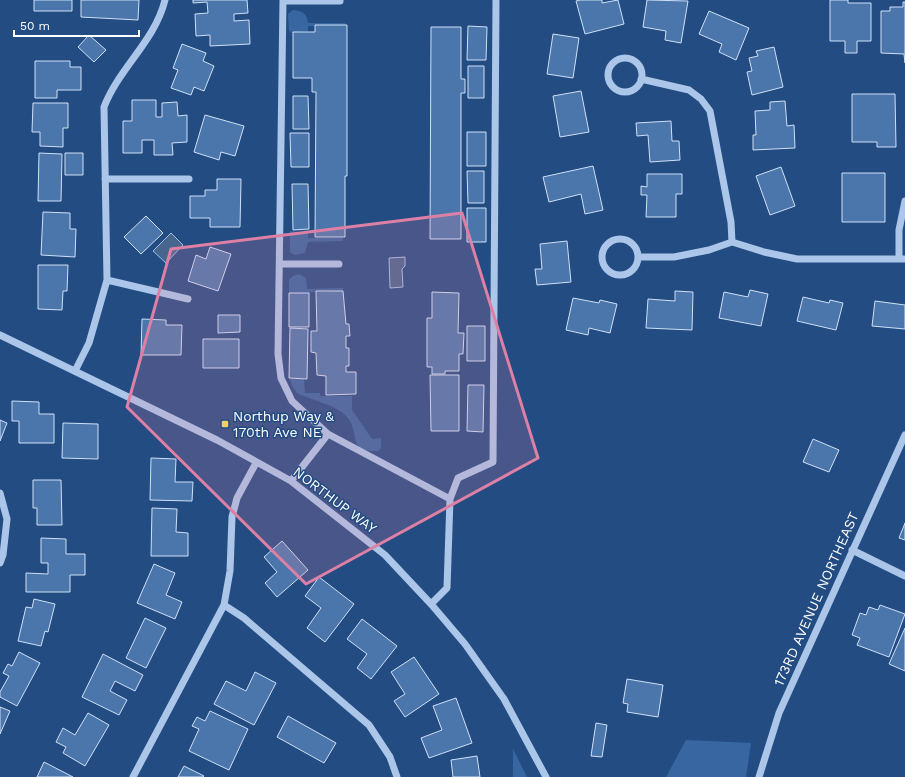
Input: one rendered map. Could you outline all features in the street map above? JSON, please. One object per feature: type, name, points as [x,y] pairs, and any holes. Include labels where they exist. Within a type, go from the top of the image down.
[{"type":"street","points":[[75,371],[89,343],[107,280],[104,107],[110,92],[156,25],[165,0]]},
{"type":"street","points":[[340,1],[283,0],[278,354],[281,378],[292,401],[328,434],[450,499]]},
{"type":"street","points":[[431,604],[447,588],[450,499],[458,478],[492,462],[496,0]]},
{"type":"street","points":[[628,59],[639,66],[641,79],[633,89],[621,92],[610,84],[608,71],[616,61],[628,59]]},
{"type":"street","points":[[641,79],[689,90],[701,99],[710,111],[731,222],[732,242]]},
{"type":"street","points":[[105,179],[189,179]]},
{"type":"street","points":[[639,257],[674,257],[709,250],[732,242],[764,252],[797,259],[902,259],[899,230],[905,201]]},
{"type":"street","points":[[624,238],[635,245],[639,257],[635,268],[630,272],[617,275],[606,268],[602,257],[603,250],[611,240],[624,238]]},
{"type":"street","points":[[280,264],[338,264]]},
{"type":"street","points":[[107,280],[188,299]]},
{"type":"street","name":"NORTHUP WAY","points":[[0,335],[217,440],[256,463],[291,481],[385,554],[465,644],[504,699],[546,777]]},
{"type":"street","points":[[291,481],[328,434]]},
{"type":"street","name":"173RD AVENUE NORTHEAST","points":[[759,777],[779,713],[905,435]]},
{"type":"street","points":[[133,777],[224,605],[230,571],[232,517],[237,498],[256,463]]},
{"type":"street","points":[[0,493],[7,519],[3,555],[0,563]]},
{"type":"street","points":[[852,550],[905,576]]},
{"type":"street","points":[[224,605],[244,618],[369,725],[390,758],[397,777]]},
{"type":"highlighted area","points":[[462,213],[538,458],[306,584],[127,407],[171,249]]},
{"type":"shaded area","points":[[293,10],[304,14],[307,17],[308,23],[345,23],[345,26],[308,26],[308,31],[291,33],[289,30],[288,14]]},
{"type":"shaded area","points":[[290,231],[308,233],[308,238],[343,238],[343,241],[308,242],[305,253],[294,255],[290,252]]},
{"type":"shaded area","points":[[171,233],[183,245],[166,263],[153,251]]},
{"type":"shaded area","points":[[405,257],[405,266],[402,269],[403,287],[390,288],[389,258]]},
{"type":"shaded area","points":[[299,274],[306,278],[307,289],[343,288],[343,291],[315,291],[289,294],[289,280],[293,276]]},
{"type":"shaded area","points":[[290,379],[304,379],[305,393],[320,393],[320,396],[352,396],[352,410],[372,439],[381,438],[381,448],[378,451],[368,450],[358,445],[351,423],[347,417],[337,409],[297,393],[292,386]]},
{"type":"shaded area","points":[[686,740],[751,743],[746,777],[666,777]]},
{"type":"shaded area","points":[[513,749],[527,777],[513,777]]},
{"type":"building","points":[[34,0],[72,0],[72,11],[34,11]]},
{"type":"building","points":[[81,0],[139,0],[138,20],[81,17]]},
{"type":"building","points":[[193,0],[247,0],[248,13],[234,14],[234,21],[249,20],[250,44],[210,46],[210,35],[196,36],[195,14],[208,13],[207,2],[193,3]]},
{"type":"building","points":[[602,0],[602,3],[618,0],[624,24],[585,34],[576,1]]},
{"type":"building","points":[[647,0],[688,1],[681,43],[665,40],[666,31],[643,27]]},
{"type":"building","points":[[830,0],[848,0],[848,3],[871,3],[871,41],[857,41],[857,53],[845,53],[845,41],[830,41]]},
{"type":"building","points":[[903,2],[905,2],[905,63],[904,54],[881,53],[881,11],[890,11],[890,7],[903,7]]},
{"type":"building","points":[[709,11],[749,28],[736,60],[719,52],[722,44],[699,34]]},
{"type":"building","points":[[315,25],[347,25],[347,176],[345,176],[345,237],[315,237],[316,92],[312,92],[312,78],[293,78],[293,32],[315,32]]},
{"type":"building","points":[[468,26],[487,27],[486,60],[467,60]]},
{"type":"building","points":[[431,27],[461,27],[461,79],[465,79],[465,93],[461,93],[461,239],[430,239]]},
{"type":"building","points":[[553,34],[579,38],[573,78],[547,74]]},
{"type":"building","points":[[89,35],[106,50],[94,62],[78,47]]},
{"type":"building","points":[[182,44],[206,53],[203,61],[214,66],[204,91],[194,87],[191,95],[171,88],[178,70],[173,68]]},
{"type":"building","points":[[774,47],[783,87],[752,95],[747,72],[752,71],[749,58],[758,56],[756,51]]},
{"type":"building","points":[[35,61],[70,61],[70,67],[81,67],[81,90],[57,90],[57,98],[35,98]]},
{"type":"building","points":[[468,66],[484,66],[484,98],[468,98]]},
{"type":"building","points":[[581,91],[589,132],[560,137],[553,96]]},
{"type":"building","points":[[852,94],[895,94],[896,147],[877,147],[877,142],[852,142]]},
{"type":"building","points":[[293,96],[308,96],[309,129],[293,129]]},
{"type":"building","points":[[132,100],[156,100],[156,117],[162,117],[162,103],[177,102],[178,116],[187,115],[187,142],[172,143],[173,155],[154,155],[154,140],[142,140],[142,153],[123,153],[123,121],[132,121]]},
{"type":"building","points":[[785,101],[787,126],[794,125],[795,148],[753,150],[753,135],[756,135],[755,111],[770,110],[770,102]]},
{"type":"building","points":[[33,103],[68,103],[68,128],[63,128],[63,147],[40,146],[40,132],[32,132]]},
{"type":"building","points":[[205,115],[244,126],[235,156],[221,152],[219,160],[194,152]]},
{"type":"building","points":[[671,121],[672,141],[679,141],[680,160],[650,162],[648,135],[637,136],[636,123]]},
{"type":"building","points":[[467,132],[486,132],[486,166],[467,166]]},
{"type":"building","points":[[290,133],[309,133],[309,167],[291,167]]},
{"type":"building","points":[[39,153],[62,154],[61,201],[38,201]]},
{"type":"building","points":[[65,153],[83,153],[83,175],[65,175]]},
{"type":"building","points":[[593,166],[603,210],[585,214],[581,194],[549,202],[543,177]]},
{"type":"building","points":[[781,167],[795,206],[770,215],[756,176]]},
{"type":"building","points":[[467,171],[484,171],[484,203],[468,203]]},
{"type":"building","points":[[842,173],[885,173],[885,222],[842,222]]},
{"type":"building","points":[[647,174],[682,174],[682,194],[676,194],[676,217],[646,217],[647,195],[641,195],[641,186],[647,187]]},
{"type":"building","points":[[217,179],[241,179],[240,227],[210,227],[210,218],[190,218],[190,196],[205,196],[205,190],[217,190]]},
{"type":"building","points":[[292,184],[308,184],[309,229],[293,230]]},
{"type":"building","points":[[467,208],[486,208],[486,242],[467,242]]},
{"type":"building","points":[[43,212],[70,213],[70,229],[76,229],[75,257],[41,255]]},
{"type":"building","points":[[146,216],[163,233],[141,254],[124,237]]},
{"type":"building","points":[[567,241],[571,282],[537,285],[535,269],[542,269],[540,244]]},
{"type":"building","points":[[210,247],[231,254],[218,291],[188,281],[196,255],[206,259]]},
{"type":"building","points":[[38,265],[68,265],[67,291],[63,291],[62,310],[38,309]]},
{"type":"building","points":[[750,290],[768,294],[761,326],[719,318],[724,292],[748,297]]},
{"type":"building","points":[[316,291],[343,291],[346,324],[349,324],[350,336],[346,336],[346,348],[349,348],[349,366],[346,366],[346,372],[356,372],[356,394],[326,395],[326,376],[317,375],[316,353],[311,352],[311,331],[317,331]]},
{"type":"building","points":[[675,291],[693,292],[692,330],[646,328],[648,299],[675,301]]},
{"type":"building","points":[[432,292],[459,293],[458,333],[464,333],[463,354],[459,354],[459,371],[445,371],[445,374],[432,374],[432,367],[427,367],[427,318],[432,318]]},
{"type":"building","points":[[289,293],[309,293],[309,327],[289,327]]},
{"type":"building","points":[[803,297],[829,303],[830,300],[843,303],[836,330],[797,321]]},
{"type":"building","points":[[573,298],[599,303],[600,300],[617,304],[610,333],[589,328],[588,335],[566,330]]},
{"type":"building","points":[[875,301],[905,305],[905,329],[872,326]]},
{"type":"building","points":[[218,315],[240,315],[240,332],[218,333]]},
{"type":"building","points":[[142,319],[166,320],[166,325],[182,325],[181,355],[141,355]]},
{"type":"building","points":[[467,326],[485,326],[485,361],[467,361]]},
{"type":"building","points":[[290,328],[308,329],[307,379],[289,378]]},
{"type":"building","points":[[203,339],[239,339],[239,368],[203,368]]},
{"type":"building","points":[[430,375],[459,375],[459,431],[431,431]]},
{"type":"building","points":[[468,385],[484,385],[483,432],[467,431]]},
{"type":"building","points":[[12,401],[39,402],[39,414],[54,414],[54,443],[19,443],[19,421],[12,421]]},
{"type":"building","points":[[0,420],[7,423],[0,441]]},
{"type":"building","points":[[63,423],[98,424],[98,459],[62,458]]},
{"type":"building","points":[[813,439],[839,450],[829,472],[803,462]]},
{"type":"building","points":[[151,458],[176,459],[175,482],[193,482],[192,501],[150,500]]},
{"type":"building","points":[[33,480],[61,480],[62,525],[37,525],[37,508],[33,508]]},
{"type":"building","points":[[152,508],[177,509],[176,532],[188,533],[188,556],[151,556]]},
{"type":"building","points":[[905,523],[905,540],[899,538]]},
{"type":"building","points":[[41,538],[66,539],[66,554],[85,554],[85,575],[70,575],[70,592],[26,592],[26,573],[48,574],[48,563],[41,563]]},
{"type":"building","points":[[282,541],[308,570],[277,597],[265,583],[277,572],[264,557]]},
{"type":"building","points":[[154,564],[175,573],[166,595],[182,602],[175,619],[137,603]]},
{"type":"building","points":[[319,577],[354,604],[325,642],[307,628],[321,608],[305,596]]},
{"type":"building","points":[[34,599],[55,604],[48,632],[45,631],[41,646],[18,641],[26,607],[32,608]]},
{"type":"building","points":[[880,605],[905,614],[889,657],[857,645],[860,638],[852,635],[860,613],[866,615],[869,607],[878,610]]},
{"type":"building","points":[[145,618],[166,628],[146,668],[126,658]]},
{"type":"building","points":[[362,619],[397,646],[371,679],[357,668],[367,654],[347,639]]},
{"type":"building","points":[[905,628],[905,671],[889,664]]},
{"type":"building","points":[[19,652],[40,663],[17,706],[0,697],[0,692],[9,676],[3,673],[8,664],[12,666]]},
{"type":"building","points":[[103,654],[143,675],[135,691],[115,681],[110,691],[127,700],[119,715],[82,697]]},
{"type":"building","points":[[414,657],[439,694],[405,717],[394,701],[405,694],[391,672]]},
{"type":"building","points":[[255,672],[276,683],[254,725],[214,704],[226,681],[246,691]]},
{"type":"building","points":[[627,679],[663,685],[658,717],[627,712],[628,704],[623,703]]},
{"type":"building","points":[[456,698],[472,743],[429,758],[421,738],[442,730],[433,706]]},
{"type":"building","points":[[0,707],[10,711],[0,734]]},
{"type":"building","points":[[210,711],[248,729],[229,770],[189,751],[199,729],[192,726],[197,717],[205,721]]},
{"type":"building","points":[[88,713],[109,725],[85,766],[63,753],[66,747],[56,742],[63,728],[75,735]]},
{"type":"building","points":[[288,716],[336,743],[324,763],[277,737]]},
{"type":"building","points":[[596,723],[607,725],[602,757],[591,756]]},
{"type":"building","points":[[477,756],[480,777],[453,777],[451,760]]},
{"type":"building","points":[[44,762],[73,777],[37,777]]},
{"type":"building","points":[[184,766],[204,776],[178,777]]},
{"type":"place","name":"Northup Way & 170th Ave NE","points":[[225,424]]}]
